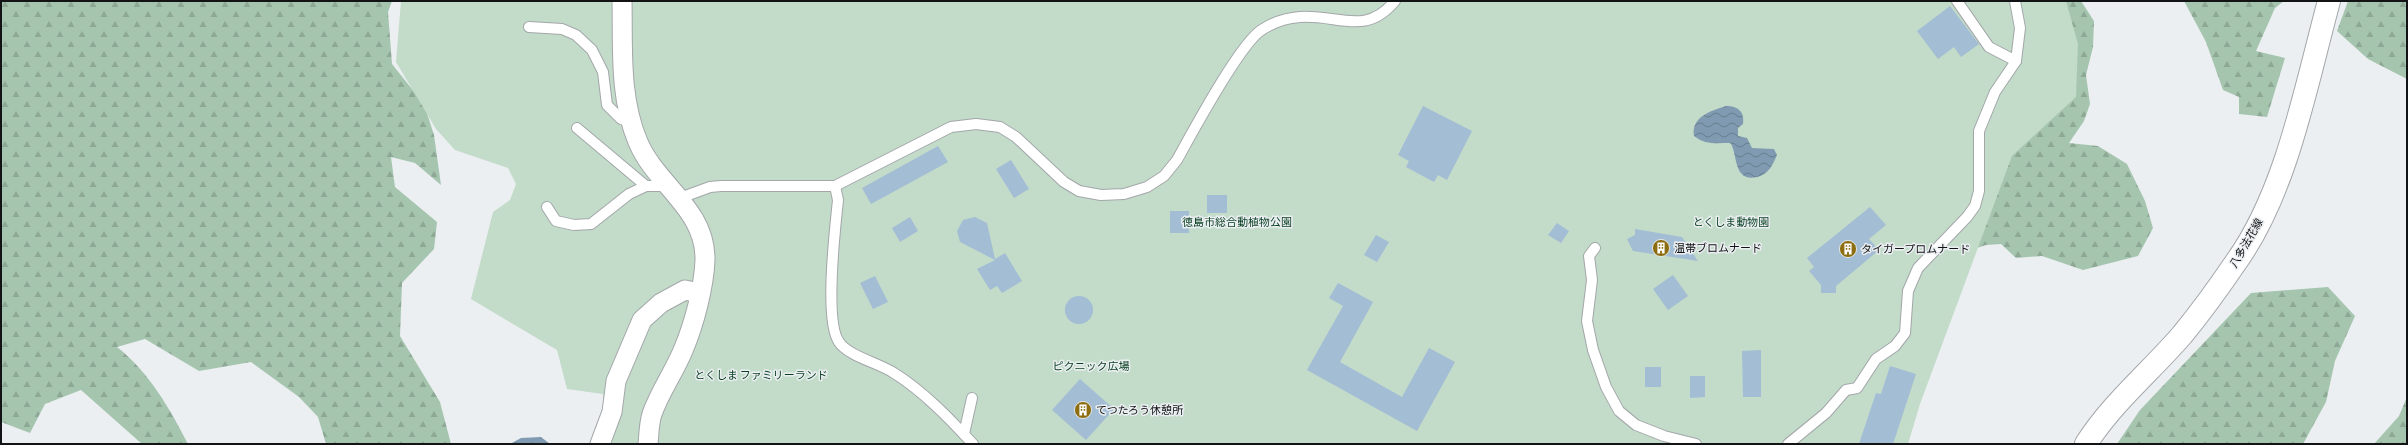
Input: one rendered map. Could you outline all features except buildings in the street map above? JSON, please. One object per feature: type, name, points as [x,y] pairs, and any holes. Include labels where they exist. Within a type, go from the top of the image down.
[{"type":"main road","name":"八多法花線","points":[[2086,444],[2098,425],[2182,335],[2237,261],[2252,234],[2270,200],[2287,151],[2329,1]]},
{"type":"street","points":[[622,1],[624,93],[630,121],[644,154],[692,214],[702,236],[705,260],[693,324],[684,349],[652,415],[648,444]]},
{"type":"street","points":[[600,444],[612,412],[616,382],[642,320],[661,303],[685,290],[699,293]]},
{"type":"lane","points":[[576,128],[646,186],[673,192],[716,186],[835,186],[951,127],[976,124],[1000,127],[1016,137],[1064,182],[1079,191],[1101,195],[1124,194],[1147,186],[1164,176],[1177,160],[1244,47],[1261,29],[1279,21],[1300,17],[1352,23],[1369,21],[1385,13],[1395,1]]},
{"type":"lane","points":[[1957,1],[1989,47],[2016,61]]},
{"type":"lane","points":[[1788,444],[1826,413],[1846,390],[1858,388],[1876,359],[1895,346],[1905,333],[1908,291],[1918,268],[1967,217],[1975,206],[1979,191],[1978,131],[1996,92],[2016,61],[2020,28],[2015,1]]},
{"type":"lane","points":[[529,26],[562,29],[576,35],[592,50],[603,72],[608,105],[621,119],[630,121]]},
{"type":"lane","points":[[547,207],[556,221],[574,225],[590,224],[629,194],[646,186]]},
{"type":"lane","points":[[835,186],[838,200],[831,290],[837,341],[844,349],[893,372],[914,386],[973,444]]},
{"type":"lane","points":[[1595,248],[1590,256],[1592,280],[1587,321],[1593,350],[1606,387],[1619,411],[1636,425],[1664,436],[1696,444]]},
{"type":"lane","points":[[964,434],[972,398]]},
{"type":"green space","points":[[1,1],[392,1],[388,12],[392,64],[424,104],[434,135],[441,185],[415,163],[391,157],[395,187],[437,222],[434,249],[402,283],[400,336],[440,402],[451,444],[326,444],[318,417],[299,397],[251,362],[199,371],[145,339],[117,347],[149,379],[174,418],[188,444],[142,444],[81,390],[45,404],[30,433],[1,422]]},
{"type":"green space","name":"とくしま動物園","points":[[401,1],[2066,1],[2078,44],[2076,97],[2012,156],[1920,404],[1908,444],[594,444],[603,419],[603,394],[567,389],[557,350],[471,299],[493,212],[510,200],[516,184],[508,168],[455,150],[436,129],[396,62]]},
{"type":"green space","points":[[1965,1],[2081,1],[2094,21],[2093,47],[2086,75],[2090,104],[2084,121],[2069,143],[2098,146],[2127,164],[2145,201],[2153,228],[2138,256],[2083,270],[2042,256],[2016,258],[2001,244],[1986,245],[1971,250],[1774,444],[1721,444]]},
{"type":"green space","points":[[2184,1],[2284,1],[2275,8],[2256,51],[2285,58],[2267,117],[2239,114],[2239,97],[2223,90],[2206,42]]},
{"type":"green space","points":[[2348,1],[2407,1],[2407,79],[2368,59],[2337,31]]},
{"type":"green space","points":[[2328,287],[2355,316],[2335,361],[2326,402],[2303,444],[2117,444],[2140,410],[2251,293]]},
{"type":"green space","points":[[2407,397],[2407,444],[2374,444],[2399,416]]},
{"type":"water","points":[[1726,106],[1737,108],[1743,116],[1743,124],[1738,128],[1738,136],[1747,138],[1752,148],[1774,149],[1777,155],[1772,166],[1761,176],[1749,178],[1743,175],[1737,165],[1730,143],[1707,142],[1694,136],[1695,124],[1699,119],[1714,110]]},
{"type":"water","points":[[541,437],[550,444],[510,444],[521,438]]},
{"type":"place","name":"温帯ブロムナード","points":[[1661,248]]},
{"type":"place","name":"タイガープロムナード","points":[[1848,249]]},
{"type":"place","name":"てつたろう休憩所","points":[[1083,410]]},
{"type":"park label","name":"徳島市総合動植物公園","points":[[1237,222]]},
{"type":"park label","name":"ピクニック広場","points":[[1091,366]]},
{"type":"park label","name":"とくしま ファミリーランド","points":[[761,375]]}]
